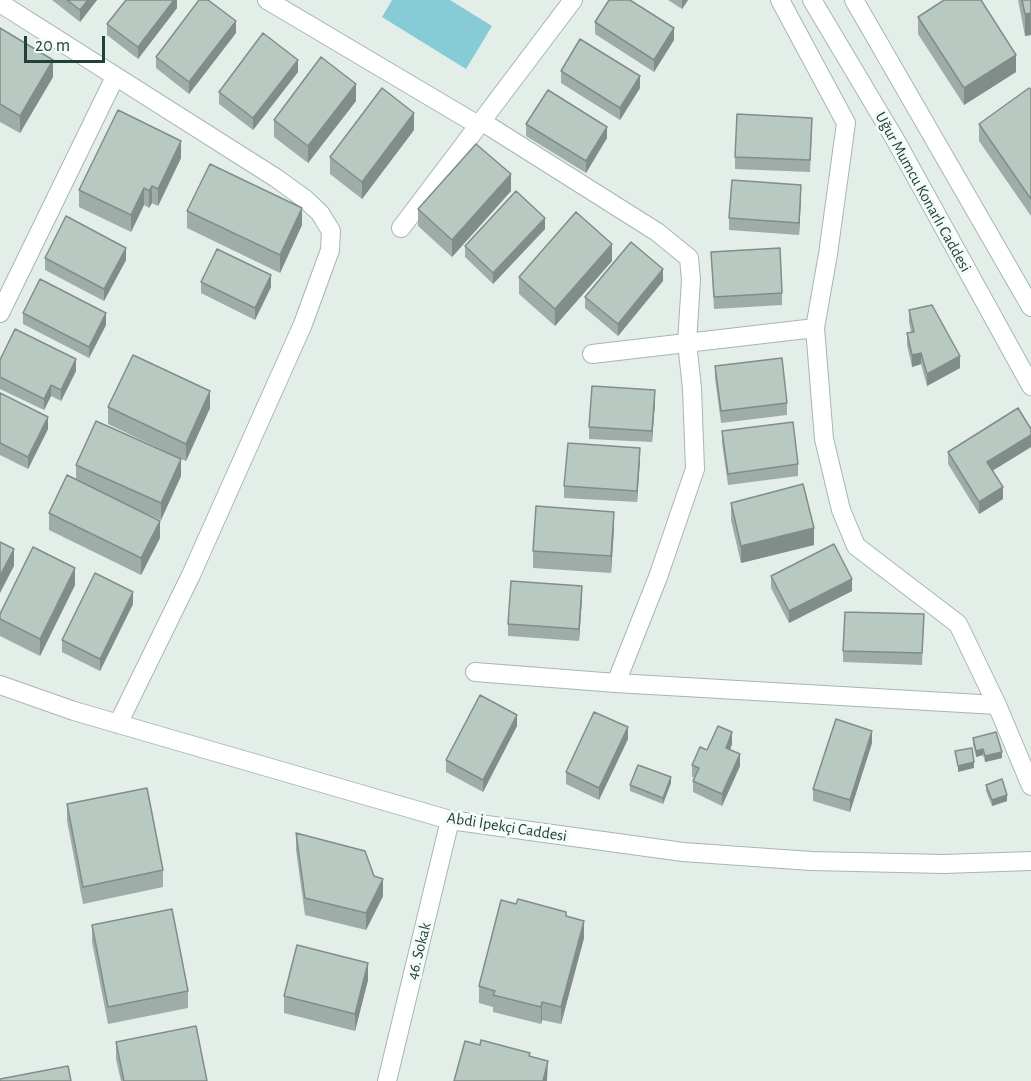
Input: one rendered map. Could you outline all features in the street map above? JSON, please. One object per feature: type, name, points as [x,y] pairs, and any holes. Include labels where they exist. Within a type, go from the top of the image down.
[{"type":"street","points":[[267,0],[480,123],[657,232],[689,258],[691,280],[687,343],[692,388],[695,469],[658,577],[616,683]]},
{"type":"street","points":[[401,228],[573,0]]},
{"type":"street","points":[[780,0],[846,123],[815,328],[824,439],[841,510],[856,546],[958,624],[997,705],[1031,786]]},
{"type":"street","name":"Uğur Mumcu Konarlı Caddesi","points":[[812,0],[896,141],[1031,386]]},
{"type":"street","points":[[854,0],[1029,300]]},
{"type":"street","points":[[0,3],[276,178],[306,199],[320,213],[331,231],[330,250],[303,324],[191,575],[118,724]]},
{"type":"street","points":[[0,313],[115,77]]},
{"type":"street","points":[[592,354],[815,328]]},
{"type":"street","points":[[475,672],[616,683],[997,705]]},
{"type":"street","name":"Abdi İpekçi Caddesi","points":[[0,685],[118,724],[450,820],[694,853],[811,861],[944,864],[1031,861]]},
{"type":"street","name":"46. Sokak","points":[[387,1081],[450,820]]},
{"type":"water","points":[[392,0],[450,0],[492,26],[466,69],[382,17]]},
{"type":"building","points":[[67,0],[88,0],[80,10]]},
{"type":"building","points":[[126,0],[174,0],[138,47],[107,24]]},
{"type":"building","points":[[199,0],[208,0],[236,21],[189,82],[156,57]]},
{"type":"building","points":[[609,0],[630,0],[674,28],[654,60],[595,22]]},
{"type":"building","points":[[944,0],[981,0],[1016,55],[964,88],[918,17]]},
{"type":"building","points":[[1022,0],[1031,0],[1031,13],[1025,14]]},
{"type":"building","points":[[0,28],[53,60],[20,116],[0,104]]},
{"type":"building","points":[[263,33],[298,60],[253,118],[219,92]]},
{"type":"building","points":[[580,39],[640,76],[620,108],[561,71]]},
{"type":"building","points":[[321,57],[356,84],[308,146],[274,120]]},
{"type":"building","points":[[382,88],[414,113],[362,182],[330,157]]},
{"type":"building","points":[[1029,88],[1031,90],[1031,199],[979,124]]},
{"type":"building","points":[[548,90],[607,127],[586,161],[526,124]]},
{"type":"building","points":[[118,110],[181,141],[158,189],[152,186],[149,191],[144,188],[131,215],[79,190]]},
{"type":"building","points":[[737,114],[812,118],[810,160],[735,157]]},
{"type":"building","points":[[476,144],[511,174],[452,240],[418,209]]},
{"type":"building","points":[[210,164],[302,208],[280,255],[187,211]]},
{"type":"building","points":[[732,180],[801,185],[799,223],[729,218]]},
{"type":"building","points":[[516,191],[545,218],[493,273],[465,246]]},
{"type":"building","points":[[576,212],[612,244],[555,309],[519,277]]},
{"type":"building","points":[[66,216],[126,248],[104,289],[45,258]]},
{"type":"building","points":[[631,242],[663,269],[618,324],[585,297]]},
{"type":"building","points":[[780,248],[782,293],[714,297],[711,252]]},
{"type":"building","points":[[217,249],[271,275],[255,308],[201,282]]},
{"type":"building","points":[[40,279],[106,313],[89,347],[23,313]]},
{"type":"building","points":[[932,305],[960,356],[927,374],[921,353],[912,355],[907,333],[914,332],[909,310]]},
{"type":"building","points":[[15,329],[76,359],[61,390],[51,385],[44,399],[0,377],[0,360]]},
{"type":"building","points":[[133,355],[210,391],[186,444],[108,407]]},
{"type":"building","points":[[782,358],[787,403],[721,411],[715,366]]},
{"type":"building","points":[[592,386],[655,390],[652,431],[589,427]]},
{"type":"building","points":[[0,393],[48,417],[28,457],[0,443]]},
{"type":"building","points":[[1018,408],[1031,429],[1031,435],[987,462],[1003,487],[979,502],[948,452]]},
{"type":"building","points":[[96,421],[181,459],[161,503],[76,465]]},
{"type":"building","points":[[793,422],[798,464],[728,474],[722,431]]},
{"type":"building","points":[[568,443],[640,448],[637,491],[564,486]]},
{"type":"building","points":[[67,475],[160,521],[141,558],[49,513]]},
{"type":"building","points":[[803,484],[814,528],[741,546],[731,503]]},
{"type":"building","points":[[536,506],[614,512],[611,556],[533,551]]},
{"type":"building","points":[[0,542],[14,549],[0,576]]},
{"type":"building","points":[[834,544],[852,579],[789,611],[771,576]]},
{"type":"building","points":[[33,547],[75,568],[40,639],[0,619],[0,614]]},
{"type":"building","points":[[95,573],[133,592],[100,659],[62,640]]},
{"type":"building","points":[[511,581],[582,586],[579,629],[508,624]]},
{"type":"building","points":[[845,612],[924,614],[922,653],[843,651]]},
{"type":"building","points":[[480,695],[517,715],[483,780],[446,760]]},
{"type":"building","points":[[594,712],[628,727],[599,788],[566,772]]},
{"type":"building","points":[[836,719],[872,731],[850,800],[813,789]]},
{"type":"building","points":[[718,726],[732,732],[726,748],[740,754],[722,794],[693,781],[699,768],[692,765],[700,747],[707,750]]},
{"type":"building","points":[[996,732],[1002,752],[985,756],[983,749],[976,751],[973,738]]},
{"type":"building","points":[[972,748],[974,762],[958,766],[955,751]]},
{"type":"building","points":[[638,765],[671,777],[663,798],[630,785]]},
{"type":"building","points":[[1002,779],[1007,795],[992,800],[986,785]]},
{"type":"building","points":[[147,788],[163,870],[83,887],[67,804]]},
{"type":"building","points":[[296,833],[365,851],[374,876],[383,879],[366,913],[305,898]]},
{"type":"building","points":[[518,899],[566,912],[566,916],[584,921],[561,1007],[542,1002],[541,1007],[493,995],[495,991],[479,986],[501,900],[516,904]]},
{"type":"building","points":[[172,909],[188,991],[108,1007],[92,925]]},
{"type":"building","points":[[297,945],[368,963],[355,1014],[284,996]]},
{"type":"building","points":[[196,1026],[207,1081],[124,1081],[116,1042]]},
{"type":"building","points":[[481,1040],[530,1053],[529,1056],[548,1061],[543,1081],[454,1081],[465,1041],[480,1045]]},
{"type":"building","points":[[68,1066],[71,1081],[0,1081],[0,1079]]}]
